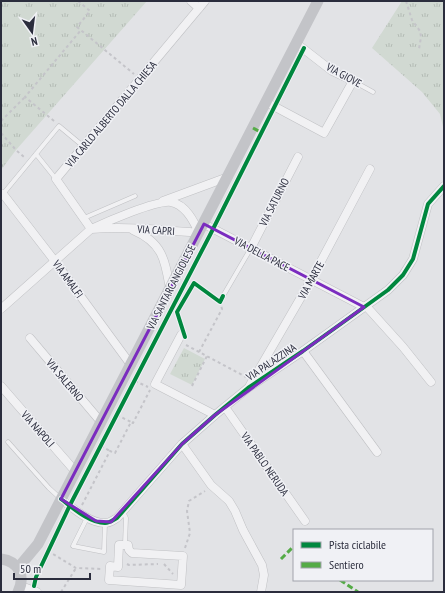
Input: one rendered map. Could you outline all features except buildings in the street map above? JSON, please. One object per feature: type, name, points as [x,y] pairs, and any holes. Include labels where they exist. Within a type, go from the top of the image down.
[{"type":"main road","name":"VIA SANTARCANGIOLESE","points":[[18,568],[38,544],[318,1]]},
{"type":"main road","points":[[1,559],[13,563],[18,568],[21,573],[20,589]]},
{"type":"street","points":[[191,1],[199,8]]},
{"type":"street","name":"VIA CARLO ALBERTO DALLA CHIESA","points":[[56,179],[206,1]]},
{"type":"street","name":"VIA GIOVE","points":[[296,43],[332,71],[353,81]]},
{"type":"street","points":[[266,102],[324,133],[353,81]]},
{"type":"street","name":"VIA SATURNO","points":[[251,248],[298,157]]},
{"type":"street","name":"VIA MARTE","points":[[248,388],[311,280],[370,169]]},
{"type":"street","name":"VIA CAPRI","points":[[1,309],[54,260],[89,231],[104,222],[228,177]]},
{"type":"street","points":[[56,179],[84,218],[89,231]]},
{"type":"street","name":"VIA PALAZZINA","points":[[105,523],[111,522],[117,518],[182,444],[214,415],[248,388],[303,351],[388,290],[403,275],[413,259],[428,204],[444,186]]},
{"type":"street","name":"VIA AMALFI","points":[[3,194],[54,260],[130,365]]},
{"type":"street","name":"VIA CAPRI","points":[[155,204],[170,202],[184,210],[201,229]]},
{"type":"street","name":"VIA CAPRI","points":[[89,231],[112,227],[201,229]]},
{"type":"street","name":"VIA CAPRI","points":[[126,228],[141,234],[156,246],[166,265],[170,289]]},
{"type":"street","name":"VIA DELLA PACE","points":[[201,229],[251,248],[365,307]]},
{"type":"street","points":[[365,307],[403,347],[431,382]]},
{"type":"street","points":[[181,335],[155,384],[214,415]]},
{"type":"street","name":"VIA SALERNO","points":[[30,338],[101,422]]},
{"type":"street","points":[[303,351],[377,452]]},
{"type":"street","name":"VIA NAPOLI","points":[[1,386],[75,471]]},
{"type":"street","name":"VIA PABLO NERUDA","points":[[226,407],[305,521]]},
{"type":"street","points":[[182,444],[211,485],[229,502],[235,511],[243,530],[262,565],[264,575],[261,592]]},
{"type":"street","points":[[60,499],[87,517],[105,523]]},
{"type":"street","points":[[119,545],[128,545],[129,550],[132,553],[180,556],[183,556],[182,585],[109,580],[110,566],[118,567],[119,545]]},
{"type":"street","points":[[20,589],[36,592]]},
{"type":"lane","name":"VIA GIOVE","points":[[353,81],[374,92]]},
{"type":"lane","points":[[3,194],[59,126],[83,146]]},
{"type":"lane","points":[[36,154],[56,179]]},
{"type":"lane","points":[[84,218],[136,196]]},
{"type":"lane","points":[[223,296],[251,248]]},
{"type":"lane","points":[[8,442],[48,488],[60,499]]},
{"type":"lane","points":[[123,511],[126,518],[125,544]]},
{"type":"lane","points":[[87,517],[72,546],[104,552],[105,523]]},
{"type":"path","points":[[78,1],[90,11],[77,27],[140,80]]},
{"type":"path","points":[[406,1],[412,20],[420,30],[421,37],[419,50]]},
{"type":"path","points":[[1,121],[25,97],[81,30]]},
{"type":"path","points":[[25,97],[59,126]]},
{"type":"path","points":[[1,134],[29,161]]},
{"type":"path","points":[[220,302],[223,296]]},
{"type":"path","points":[[199,352],[222,309],[220,302],[215,298]]},
{"type":"path","points":[[185,345],[246,377]]},
{"type":"path","points":[[192,386],[207,356]]},
{"type":"path","points":[[100,446],[115,453],[131,422],[133,423],[150,389],[135,381]]},
{"type":"path","points":[[117,415],[131,422]]},
{"type":"path","points":[[79,511],[110,451]]},
{"type":"path","points":[[182,585],[164,564],[183,555],[190,533],[187,511],[189,501],[208,489]]},
{"type":"path","points":[[48,551],[76,568],[119,570],[129,565]]},
{"type":"path","points":[[61,592],[76,568]]},
{"type":"highlighted area","points":[[204,224],[364,307],[215,415],[182,444],[111,522],[96,521],[61,499]]},
{"type":"green space","points":[[1,1],[147,1],[16,150],[1,170]]},
{"type":"green space","points":[[402,1],[444,1],[444,131],[440,114],[422,92],[372,48]]},
{"type":"green space","points":[[24,24],[34,29],[39,39],[34,49],[24,54],[14,49],[9,39],[14,29]]},
{"type":"green space","points":[[184,348],[205,359],[192,385],[170,374]]},
{"type":"marked path","points":[[253,128],[262,133]]},
{"type":"marked path","points":[[281,559],[293,547]]},
{"type":"marked path","points":[[342,581],[358,592]]},
{"type":"cycle path","points":[[34,586],[36,577],[70,505],[210,235],[304,48]]},
{"type":"cycle path","points":[[61,499],[93,521],[107,523],[117,518],[182,444],[215,415],[248,388],[303,351],[388,290],[403,275],[413,259],[428,204],[444,186]]},
{"type":"cycle path","points":[[185,337],[177,312],[194,283],[220,302],[223,296]]}]
